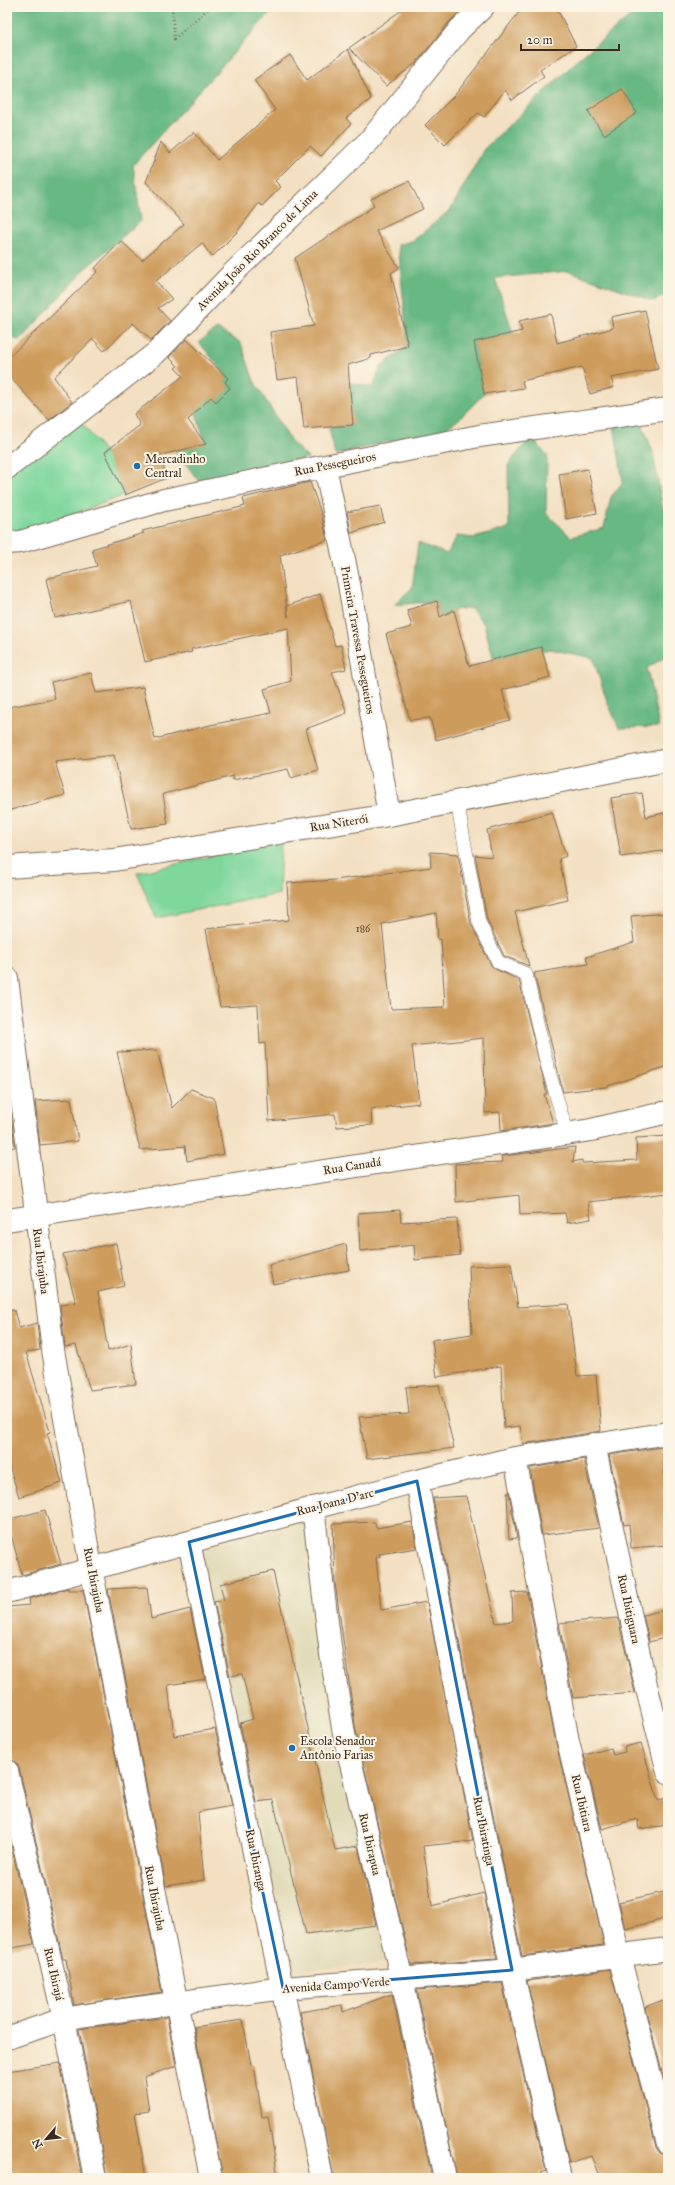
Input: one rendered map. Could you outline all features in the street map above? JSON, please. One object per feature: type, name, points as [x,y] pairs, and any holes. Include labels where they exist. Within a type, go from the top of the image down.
[{"type":"street","name":"Avenida João Rio Branco de Lima","points":[[7,468],[156,353],[231,274],[370,140],[460,29],[483,7]]},
{"type":"street","name":"Rua Pessegueiros","points":[[7,543],[20,542],[164,500],[325,466],[479,436],[668,409]]},
{"type":"street","name":"Primeira Travessa Pessegueiros","points":[[325,466],[349,584],[389,815]]},
{"type":"street","name":"Rua Niterói","points":[[7,867],[114,860],[389,815],[668,760]]},
{"type":"street","name":"Rua Ibirajuba","points":[[7,978],[53,1350],[91,1568],[211,2178]]},
{"type":"street","name":"Rua Canadá","points":[[7,1220],[591,1130],[668,1112]]},
{"type":"street","name":"Rua Joana D'arc","points":[[7,1592],[91,1568],[417,1481],[515,1458],[594,1444],[668,1434]]},
{"type":"street","name":"Rua Ibitiguara","points":[[594,1444],[643,1673],[668,1772]]},
{"type":"street","name":"Rua Ibitiara","points":[[515,1458],[568,1741],[619,1956],[668,2144]]},
{"type":"street","name":"Rua Ibiratinga","points":[[417,1481],[461,1719],[512,1970],[560,2178]]},
{"type":"street","name":"Rua Ibirapua","points":[[313,1508],[344,1734],[402,1980],[445,2178]]},
{"type":"street","name":"Rua Ibiranga","points":[[189,1542],[322,2178]]},
{"type":"street","name":"Rua Ibirajá","points":[[7,1771],[64,2019],[95,2178]]},
{"type":"street","name":"Avenida Campo Verde","points":[[7,2038],[64,2019],[283,1988],[402,1980],[512,1970],[668,1949]]},
{"type":"lane","points":[[456,802],[479,922],[498,962],[526,974],[546,1061],[567,1133]]},
{"type":"path","points":[[172,7],[174,39],[210,7]]},
{"type":"path","points":[[7,135],[11,139]]},
{"type":"highlighted area","points":[[417,1481],[512,1970],[283,1988],[189,1542]]},
{"type":"shaded area","name":"Escola Senador Antônio Farias","points":[[310,1522],[388,1963],[292,1971],[198,1549]]},
{"type":"green space","points":[[7,7],[275,7],[133,165],[141,221],[87,267],[20,340],[7,337]]},
{"type":"green space","points":[[642,7],[668,7],[668,294],[653,301],[569,271],[495,278],[513,333],[474,342],[484,394],[458,420],[434,436],[386,442],[335,455],[329,427],[353,425],[346,382],[373,387],[381,366],[408,346],[398,245],[414,240],[451,209],[484,149],[582,56]]},
{"type":"green space","points":[[217,329],[241,343],[254,381],[292,443],[308,458],[200,482],[175,451],[206,444],[193,404],[207,400],[228,378],[199,342]]},
{"type":"green space","points":[[80,421],[105,452],[125,495],[7,539],[7,473]]},
{"type":"green space","points":[[642,424],[653,452],[663,510],[668,510],[668,655],[647,668],[659,727],[619,728],[607,701],[593,658],[550,649],[494,660],[484,624],[471,608],[454,610],[440,617],[437,601],[394,605],[412,588],[418,543],[447,554],[457,536],[474,538],[509,528],[508,465],[531,437],[547,455],[546,513],[571,537],[604,528],[611,497],[623,482],[614,426]]},
{"type":"green space","points":[[281,840],[279,894],[156,918],[137,873]]},
{"type":"building","points":[[406,7],[465,7],[450,21],[416,63],[386,86],[349,48]]},
{"type":"building","points":[[523,7],[556,7],[576,46],[540,70],[544,76],[512,100],[505,90],[484,117],[478,113],[445,145],[425,125],[455,95]]},
{"type":"building","points":[[348,49],[371,99],[346,118],[351,124],[321,156],[310,146],[275,181],[281,187],[262,206],[259,203],[237,232],[212,257],[202,243],[156,281],[172,299],[158,308],[170,321],[151,340],[133,323],[104,351],[93,339],[54,377],[72,402],[49,420],[7,374],[7,359],[98,271],[95,268],[121,241],[142,260],[184,224],[146,182],[161,142],[170,153],[194,132],[217,160],[275,110],[254,80],[290,55],[307,80]]},
{"type":"building","points":[[622,89],[637,113],[604,135],[588,111]]},
{"type":"building","points":[[409,181],[423,209],[376,231],[399,268],[391,273],[408,346],[371,355],[371,358],[348,365],[353,425],[304,429],[298,377],[277,380],[270,332],[314,326],[295,258],[374,206],[371,199]]},
{"type":"building","points":[[645,310],[658,369],[611,378],[614,387],[590,394],[582,367],[522,381],[524,388],[484,394],[474,342],[522,331],[519,321],[551,314],[557,343],[613,328],[611,317]]},
{"type":"building","points":[[186,339],[228,378],[225,382],[230,388],[216,402],[211,397],[188,420],[206,444],[157,456],[169,477],[125,495],[105,452],[140,425],[134,414],[183,376],[175,368],[178,366],[169,357]]},
{"type":"building","points":[[588,469],[597,513],[566,519],[559,474]]},
{"type":"building","points":[[310,482],[322,516],[327,540],[280,555],[288,617],[287,606],[320,594],[335,646],[341,645],[346,669],[332,672],[347,713],[306,729],[318,770],[291,778],[288,769],[233,780],[233,776],[163,794],[168,824],[131,829],[114,755],[55,762],[65,795],[7,811],[7,707],[55,699],[51,682],[91,673],[96,693],[143,687],[155,739],[210,725],[271,713],[264,689],[291,681],[288,628],[191,649],[192,652],[145,662],[131,601],[55,618],[46,579],[97,566],[92,549],[144,533],[142,531],[245,506],[243,498]]},
{"type":"building","points":[[380,506],[384,522],[351,533],[347,512]]},
{"type":"building","points":[[437,601],[440,617],[454,610],[469,666],[541,647],[550,677],[502,690],[510,720],[436,740],[430,718],[410,720],[386,634],[412,627],[407,610]]},
{"type":"building","points":[[642,793],[646,817],[668,812],[668,850],[621,857],[611,798]]},
{"type":"building","points":[[552,812],[566,856],[559,859],[568,900],[515,912],[529,966],[504,956],[487,920],[475,855],[492,857],[487,830]]},
{"type":"building","points":[[430,852],[458,854],[471,924],[491,965],[495,969],[519,980],[547,1094],[544,1094],[553,1123],[501,1131],[500,1112],[485,1113],[484,1038],[412,1046],[419,1103],[371,1109],[372,1125],[337,1127],[335,1114],[269,1121],[265,1043],[260,1044],[258,1005],[220,1007],[206,929],[289,920],[287,883],[335,880],[431,867]],"holes":[[[436,913],[438,940],[441,939],[445,1007],[391,1009],[382,924]]]},
{"type":"building","points":[[668,913],[668,1066],[605,1087],[563,1092],[534,973],[588,964],[586,957],[634,942],[631,916]]},
{"type":"building","points":[[157,1050],[172,1108],[191,1089],[214,1098],[224,1154],[187,1161],[185,1146],[140,1150],[117,1052]]},
{"type":"building","points":[[71,1099],[78,1141],[40,1145],[35,1101]]},
{"type":"building","points":[[7,1103],[10,1103],[15,1147],[7,1148]]},
{"type":"building","points":[[668,1136],[668,1193],[588,1202],[591,1219],[567,1223],[565,1213],[520,1215],[519,1195],[456,1202],[455,1164],[503,1162],[502,1156],[575,1147],[573,1162],[582,1160],[582,1163],[637,1160],[636,1138]]},
{"type":"building","points":[[400,1210],[401,1222],[457,1219],[460,1255],[415,1260],[414,1245],[360,1251],[358,1213]]},
{"type":"building","points":[[116,1243],[124,1286],[98,1292],[108,1351],[131,1344],[136,1384],[90,1390],[76,1345],[65,1347],[60,1305],[76,1303],[63,1254]]},
{"type":"building","points":[[346,1244],[349,1270],[273,1284],[269,1265]]},
{"type":"building","points":[[511,1264],[518,1307],[568,1304],[577,1376],[596,1375],[601,1431],[523,1444],[520,1426],[504,1428],[501,1366],[437,1377],[432,1340],[472,1334],[469,1266]]},
{"type":"building","points":[[14,1310],[19,1328],[37,1323],[40,1350],[26,1352],[50,1432],[47,1433],[62,1483],[19,1497],[7,1459],[7,1311]]},
{"type":"building","points":[[439,1385],[454,1448],[367,1459],[359,1417],[409,1414],[406,1387]]},
{"type":"building","points":[[662,1447],[668,1519],[668,1545],[631,1548],[629,1524],[624,1525],[609,1455]]},
{"type":"building","points":[[584,1459],[599,1528],[542,1535],[530,1468]]},
{"type":"building","points":[[507,1493],[509,1493],[517,1538],[509,1539]]},
{"type":"building","points":[[466,1496],[496,1623],[513,1621],[512,1593],[527,1592],[556,1743],[604,1945],[522,1956],[473,1717],[433,1498]]},
{"type":"building","points":[[45,1510],[61,1564],[22,1575],[7,1520]]},
{"type":"building","points":[[375,1522],[376,1528],[412,1522],[417,1548],[379,1554],[380,1557],[376,1557],[381,1610],[427,1602],[473,1841],[423,1846],[432,1906],[484,1893],[497,1959],[411,1965],[356,1732],[335,1582],[333,1524]]},
{"type":"building","points":[[273,1571],[335,1850],[358,1846],[376,1925],[306,1934],[273,1800],[256,1802],[240,1723],[253,1719],[242,1674],[230,1676],[214,1602],[224,1600],[220,1584]]},
{"type":"building","points":[[147,1587],[151,1619],[190,1609],[205,1679],[168,1685],[174,1736],[215,1729],[232,1806],[198,1812],[204,1880],[166,1886],[108,1589]]},
{"type":"building","points":[[68,1588],[68,1590],[83,1590],[162,1992],[74,2005],[66,1959],[63,1959],[19,1768],[11,1759],[7,1743],[7,1607],[30,1605],[29,1599]]},
{"type":"building","points":[[668,1609],[668,1637],[649,1642],[643,1615]]},
{"type":"building","points":[[618,1618],[635,1693],[573,1698],[559,1623]]},
{"type":"building","points":[[641,1743],[658,1800],[668,1798],[668,1825],[639,1829],[637,1819],[602,1829],[584,1755],[611,1748],[613,1755],[625,1752],[624,1747]]},
{"type":"building","points":[[11,1845],[34,1944],[7,1949],[7,1846]]},
{"type":"building","points":[[668,1891],[668,1918],[625,1929],[619,1902]]},
{"type":"building","points":[[610,1969],[656,2147],[659,2153],[668,2156],[668,2178],[600,2178],[591,2156],[569,2163],[527,1981]]},
{"type":"building","points":[[502,1983],[546,2171],[540,2173],[542,2178],[457,2178],[417,1990]]},
{"type":"building","points":[[392,1994],[432,2178],[334,2178],[300,2012],[342,2005],[343,2012]]},
{"type":"building","points":[[668,1998],[668,2094],[645,2007]]},
{"type":"building","points":[[167,2017],[176,2066],[144,2077],[149,2111],[135,2113],[146,2178],[107,2178],[79,2029]]},
{"type":"building","points":[[243,2020],[251,2065],[254,2065],[262,2117],[268,2116],[278,2178],[223,2178],[194,2027]]},
{"type":"building","points":[[60,2063],[82,2178],[7,2178],[7,2071]]},
{"type":"place","name":"Mercadinho Central","points":[[137,466]]},
{"type":"place","name":"Escola Senador Antônio Farias","points":[[292,1748]]}]
